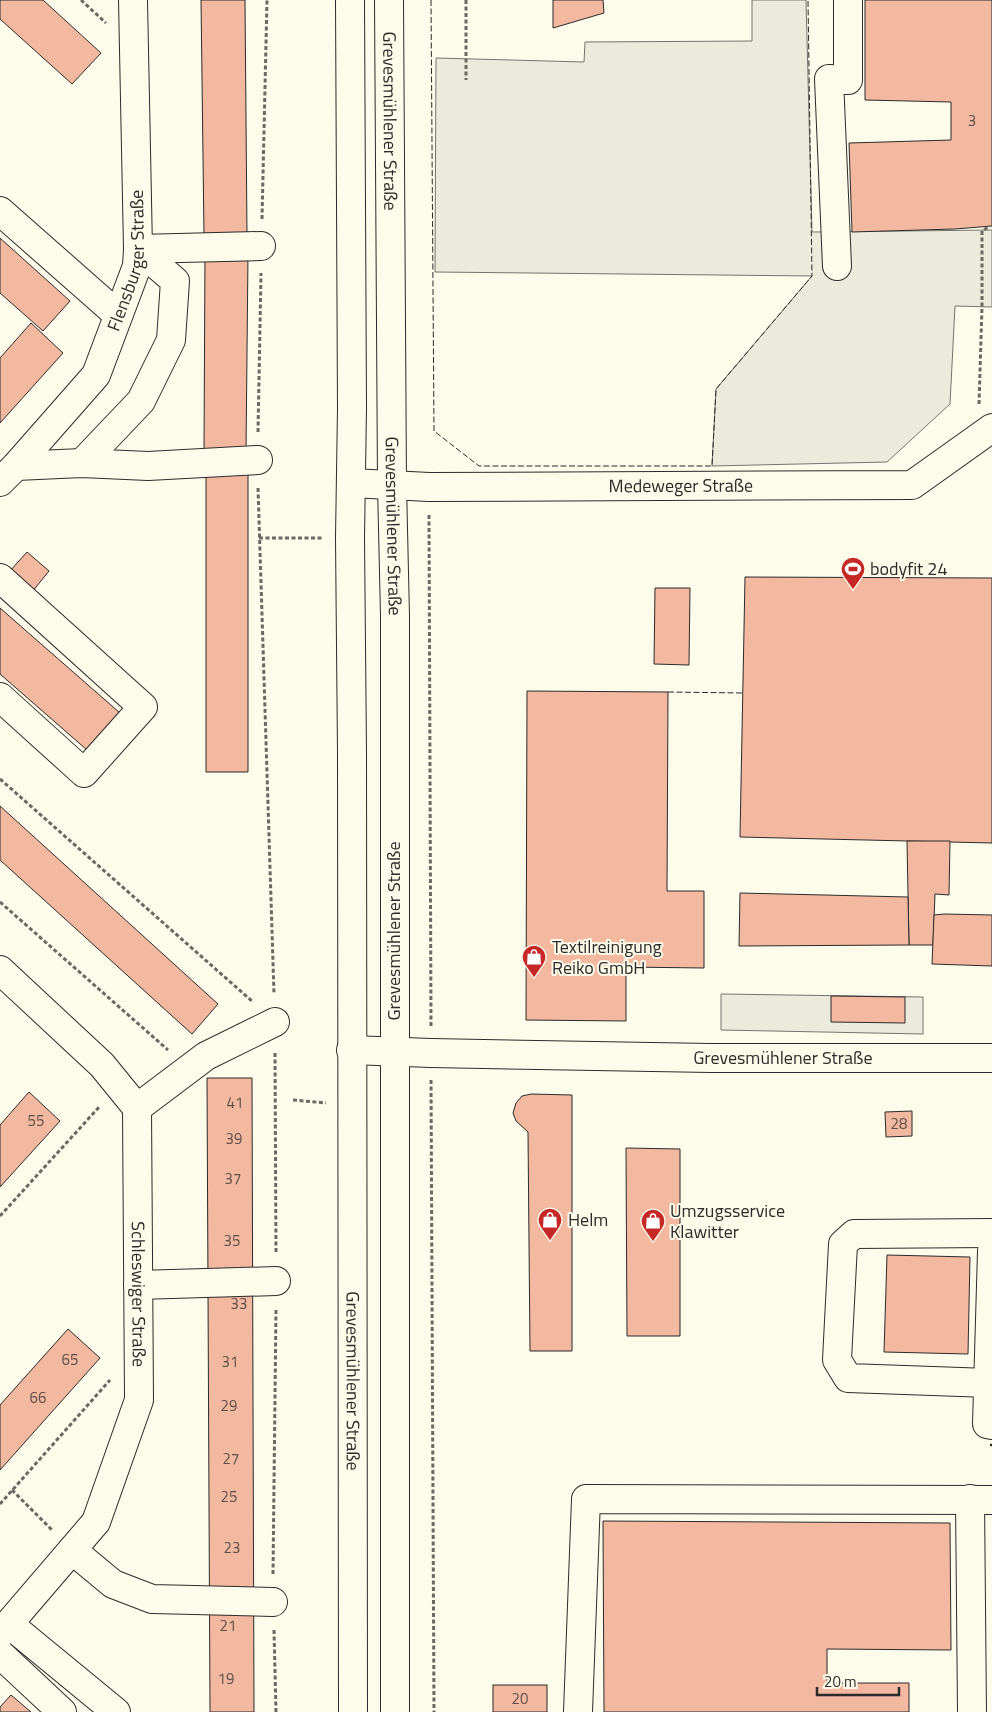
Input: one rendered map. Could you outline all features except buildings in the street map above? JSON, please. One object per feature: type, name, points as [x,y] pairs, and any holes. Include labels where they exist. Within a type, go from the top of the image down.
[{"type":"street","name":"Flensburger Straße","points":[[8,474],[96,375],[137,266],[133,0]]},
{"type":"street","name":"Grevesmühlener Straße","points":[[350,0],[354,1712]]},
{"type":"street","name":"Grevesmühlener Straße","points":[[389,0],[392,485],[395,616],[395,1712]]},
{"type":"street","points":[[837,266],[829,79],[848,80],[848,0]]},
{"type":"street","points":[[0,211],[118,315]]},
{"type":"street","points":[[138,249],[261,246]]},
{"type":"street","points":[[82,463],[141,400],[172,340],[174,281],[138,249]]},
{"type":"street","name":"Medeweger Straße","points":[[351,483],[429,487],[912,485],[985,433]]},
{"type":"street","points":[[8,474],[82,463],[148,466],[258,460]]},
{"type":"street","points":[[0,578],[143,707],[84,772],[0,697]]},
{"type":"street","points":[[0,970],[102,1065],[137,1108],[206,1056],[275,1022]]},
{"type":"street","name":"Grevesmühlener Straße","points":[[351,1050],[710,1058],[992,1058]]},
{"type":"street","name":"Schleswiger Straße","points":[[4,1629],[96,1522],[139,1400],[137,1108]]},
{"type":"street","points":[[988,1383],[848,1378],[837,1360],[843,1244],[854,1234],[992,1234]]},
{"type":"street","points":[[992,1252],[987,1424],[992,1425]]},
{"type":"street","points":[[138,1285],[276,1281]]},
{"type":"street","points":[[578,1712],[586,1499],[981,1500],[972,1712]]},
{"type":"street","points":[[72,1550],[113,1584],[152,1599],[273,1602]]},
{"type":"street","points":[[4,1629],[116,1712]]},
{"type":"street","points":[[0,1654],[62,1712]]},
{"type":"path","points":[[267,0],[258,460],[275,1022],[276,1281],[273,1602],[276,1712]]},
{"type":"path","points":[[466,0],[466,80]]},
{"type":"path","points":[[985,433],[982,231],[990,226]]},
{"type":"path","points":[[429,536],[434,1712]]},
{"type":"path","points":[[259,538],[350,538]]},
{"type":"path","points":[[0,780],[275,1022]]},
{"type":"path","points":[[0,902],[189,1069]]},
{"type":"path","points":[[0,1216],[119,1086]]},
{"type":"path","points":[[0,1504],[110,1380]]},
{"type":"path","points":[[12,1490],[72,1550]]},
{"type":"shaded area","points":[[752,0],[806,0],[812,232],[992,230],[992,307],[955,306],[950,404],[887,462],[712,466],[716,389],[812,276],[435,272],[436,58],[584,62],[585,42],[752,41]]},
{"type":"shaded area","points":[[721,994],[923,997],[923,1034],[721,1030]]},
{"type":"fence","points":[[431,0],[434,431],[479,466],[712,466],[716,389],[812,276],[808,0]]},
{"type":"fence","points":[[668,692],[743,693]]},
{"type":"place","name":"bodyfit 24","points":[[853,590]]},
{"type":"place","name":"Textilreinigung Reiko GmbH","points":[[534,978]]},
{"type":"place","name":"Helm","points":[[550,1241]]},
{"type":"place","name":"Umzugsservice Klawitter","points":[[653,1242]]}]
